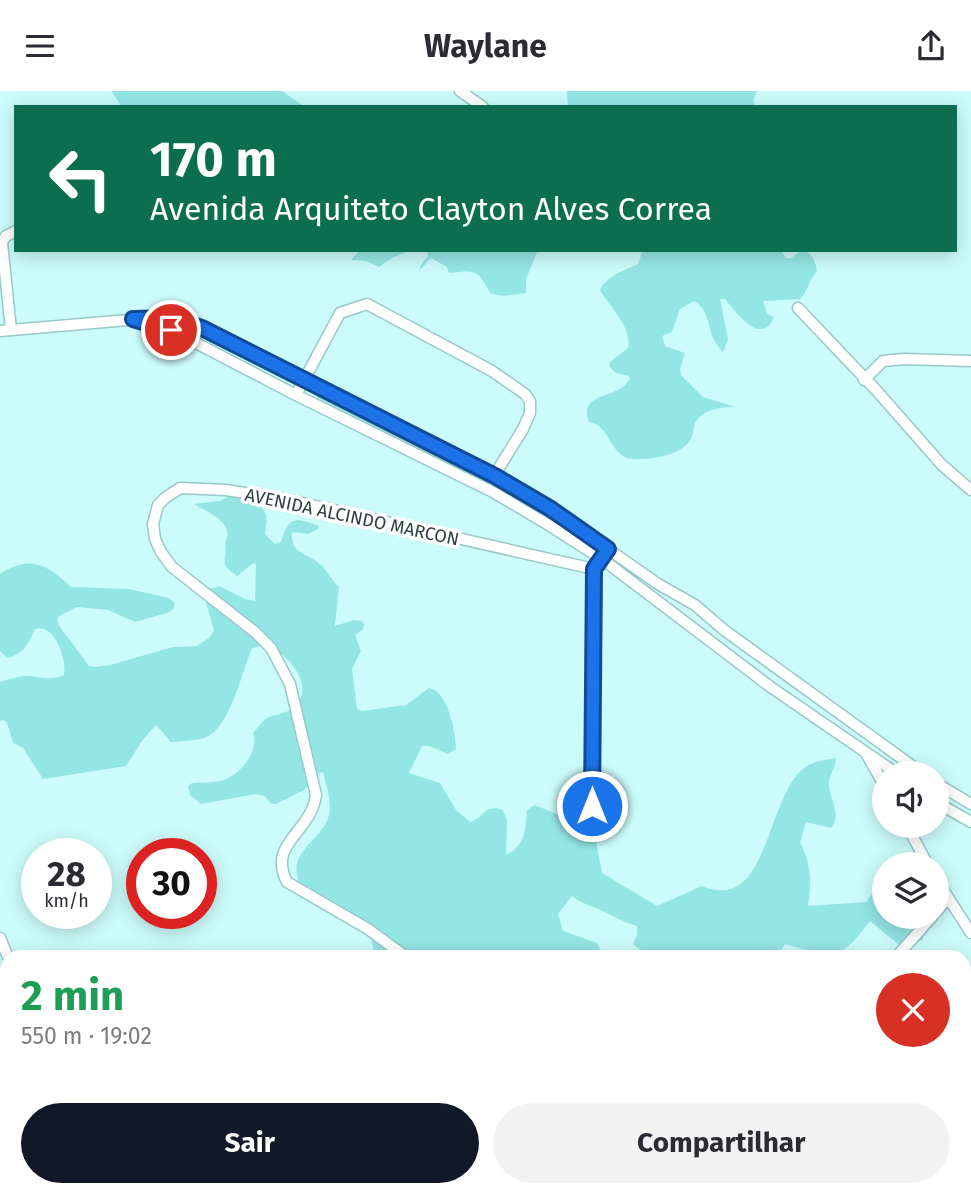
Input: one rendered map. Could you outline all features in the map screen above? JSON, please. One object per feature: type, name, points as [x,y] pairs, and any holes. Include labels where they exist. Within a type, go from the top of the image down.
[{"type":"street","points":[[460,91],[480,105]]},
{"type":"street","points":[[14,232],[2,242],[6,330],[133,319],[171,318],[188,322],[495,476],[551,509],[658,585],[695,605],[904,761]]},
{"type":"street","points":[[296,395],[340,313],[367,305],[492,371],[525,394],[530,401],[530,413],[495,476]]},
{"type":"street","points":[[798,308],[942,465],[971,490]]},
{"type":"street","points":[[133,319],[171,330],[493,492],[602,559],[762,681],[879,761]]},
{"type":"street","points":[[864,380],[883,361],[971,361]]},
{"type":"street","name":"AVENIDA ALCINDO MARCON","points":[[396,950],[368,929],[287,882],[282,871],[285,848],[309,818],[316,795],[290,684],[271,649],[255,632],[172,567],[155,539],[153,524],[158,505],[180,488],[226,490],[289,500],[594,569]]},
{"type":"street","points":[[592,806],[594,569],[608,549]]},
{"type":"street","points":[[651,596],[658,585]]},
{"type":"street","points":[[683,620],[693,611],[695,605]]},
{"type":"street","points":[[866,752],[872,763]]},
{"type":"street","points":[[949,791],[971,804]]},
{"type":"street","points":[[949,809],[971,822]]},
{"type":"street","points":[[949,902],[971,933]]},
{"type":"street","points":[[902,950],[921,929]]},
{"type":"shaded area","points":[[111,91],[282,91],[302,105],[121,105]]},
{"type":"shaded area","points":[[567,91],[757,91],[753,100],[754,105],[568,105]]},
{"type":"shaded area","points":[[358,252],[406,252],[379,267],[366,261],[351,260]]},
{"type":"shaded area","points":[[427,252],[537,252],[526,279],[526,293],[503,296],[490,293],[479,275],[465,271],[449,273],[447,267],[431,258],[420,270],[428,256]]},
{"type":"shaded area","points":[[642,252],[782,252],[786,258],[791,258],[799,252],[807,252],[813,258],[817,271],[800,299],[763,301],[767,313],[774,318],[762,329],[748,324],[725,299],[720,299],[728,339],[723,353],[714,340],[705,313],[699,305],[694,301],[680,309],[672,332],[662,336],[665,346],[685,353],[681,375],[703,397],[736,407],[706,413],[697,420],[693,434],[684,447],[671,454],[647,459],[633,459],[619,453],[601,428],[589,422],[587,414],[591,403],[623,387],[630,379],[629,376],[616,373],[609,366],[611,361],[628,348],[628,340],[624,325],[600,290],[611,277],[638,264]]},
{"type":"shaded area","points":[[318,390],[469,468],[466,473],[317,398]]},
{"type":"shaded area","points":[[237,493],[257,498],[267,517],[265,534],[275,544],[281,542],[287,527],[294,521],[319,526],[308,534],[292,532],[292,539],[297,549],[320,564],[339,587],[335,626],[354,620],[364,624],[363,629],[355,635],[361,651],[352,669],[357,709],[362,711],[406,705],[429,688],[436,691],[450,714],[456,749],[448,754],[422,746],[409,773],[440,783],[456,810],[470,822],[488,810],[503,810],[507,820],[506,855],[521,842],[527,810],[535,805],[556,814],[580,814],[593,822],[602,873],[657,906],[702,886],[724,890],[741,884],[753,869],[791,783],[804,768],[819,761],[836,758],[829,782],[835,812],[834,823],[831,828],[806,822],[800,842],[810,873],[808,906],[866,902],[872,894],[872,923],[870,921],[842,950],[805,950],[785,944],[781,950],[640,950],[633,944],[637,926],[572,896],[558,914],[563,931],[597,943],[600,950],[374,950],[371,937],[301,886],[297,874],[300,855],[320,832],[329,815],[329,799],[323,772],[317,774],[304,790],[276,804],[256,794],[201,804],[190,795],[188,786],[192,783],[221,781],[241,769],[251,755],[253,733],[261,723],[292,709],[301,698],[301,680],[296,671],[283,655],[268,644],[252,648],[234,699],[213,733],[200,739],[171,742],[156,725],[126,766],[43,779],[23,748],[13,743],[7,723],[0,721],[0,682],[23,676],[59,677],[64,675],[64,661],[54,637],[42,629],[35,629],[28,644],[18,654],[7,658],[0,651],[0,574],[21,565],[38,565],[54,573],[71,587],[129,589],[169,598],[174,602],[174,608],[170,612],[135,622],[108,610],[77,607],[59,616],[57,620],[60,627],[89,666],[110,665],[173,647],[197,646],[210,637],[214,630],[205,591],[219,586],[255,601],[256,564],[253,563],[237,576],[227,568],[227,530],[224,524],[194,504],[219,501]]},
{"type":"shaded area","points":[[880,929],[929,929],[922,940],[904,949]]},
{"type":"route","points":[[171,330],[133,319],[171,318],[202,328],[495,476],[551,509],[608,549],[594,569],[592,806]]}]
